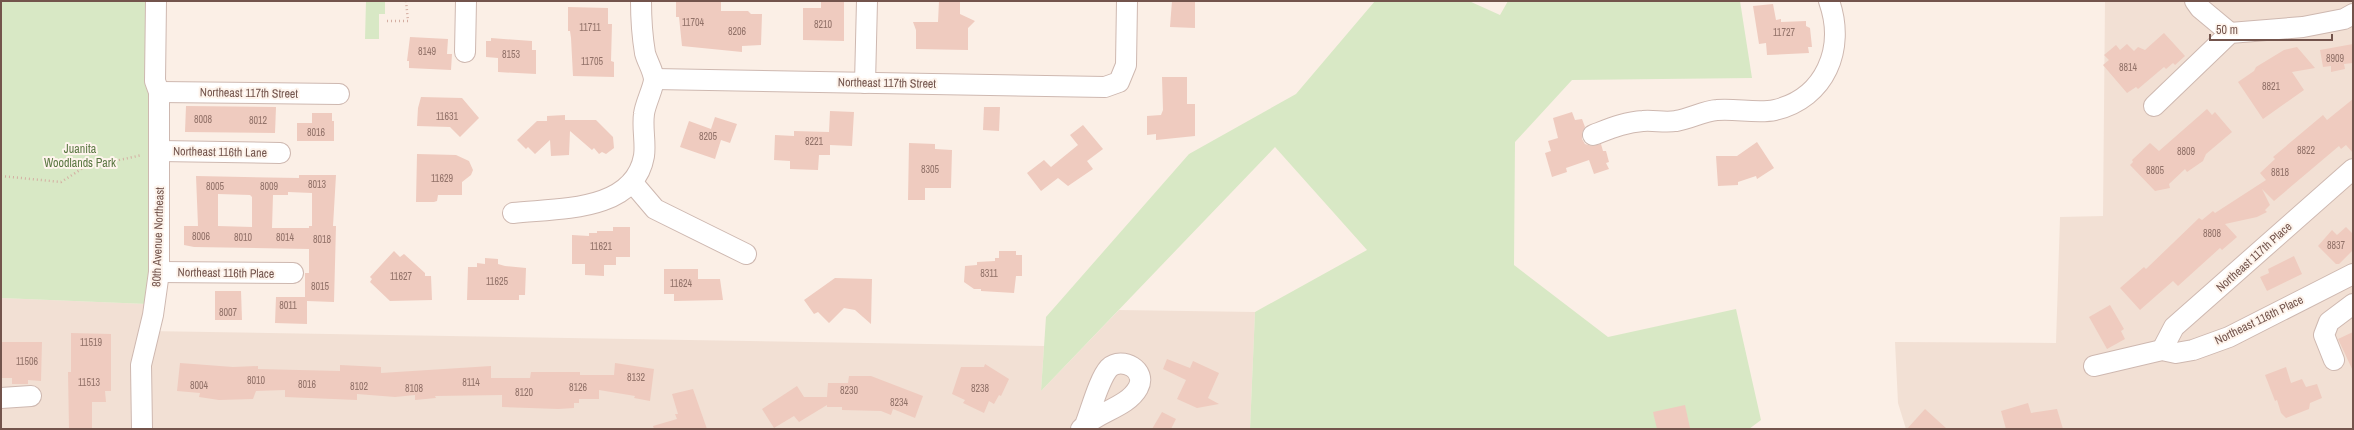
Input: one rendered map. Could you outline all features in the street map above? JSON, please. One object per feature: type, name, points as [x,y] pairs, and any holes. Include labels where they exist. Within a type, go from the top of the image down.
[{"type":"street","name":"80th Avenue Northeast","points":[[142,429],[141,365],[153,315],[159,272],[152,153],[159,92],[155,81],[156,1]]},
{"type":"street","points":[[465,52],[466,1]]},
{"type":"street","points":[[513,212],[597,204],[619,194],[629,185],[640,170],[644,156],[644,114],[654,79],[646,54],[641,23],[641,1]]},
{"type":"street","points":[[865,83],[867,1]]},
{"type":"street","name":"Northeast 117th Street","points":[[654,79],[1105,87],[1119,82],[1126,65],[1127,1]]},
{"type":"street","points":[[1593,135],[1621,124],[1643,121],[1676,121],[1716,110],[1773,110],[1799,102],[1817,86],[1831,65],[1834,36],[1829,1]]},
{"type":"street","points":[[2195,1],[2200,8],[2230,33]]},
{"type":"street","points":[[2154,106],[2230,33],[2303,27],[2344,19],[2353,14]]},
{"type":"street","name":"Northeast 117th Street","points":[[159,92],[338,94]]},
{"type":"street","name":"Northeast 116th Lane","points":[[152,153],[280,153]]},
{"type":"street","name":"Northeast 117th Place","points":[[2162,350],[2174,327],[2353,169]]},
{"type":"street","points":[[629,185],[655,209],[746,254]]},
{"type":"street","name":"Northeast 116th Place","points":[[159,272],[293,273]]},
{"type":"street","name":"Northeast 116th Place","points":[[2094,366],[2162,350],[2176,353],[2193,350],[2229,337],[2353,274]]},
{"type":"street","points":[[2334,360],[2324,335],[2329,322],[2353,304]]},
{"type":"street","points":[[1,398],[31,396]]},
{"type":"path","points":[[387,21],[408,21],[406,1]]},
{"type":"path","points":[[1,176],[61,182],[91,163],[116,161],[152,153]]},
{"type":"shaded area","points":[[2105,1],[2353,1],[2353,429],[1906,429],[1898,403],[1895,342],[2056,343],[2060,217],[2103,216]]},
{"type":"shaded area","points":[[1,298],[147,304],[147,331],[1044,346],[1041,391],[1119,310],[1255,312],[1250,429],[1,429]]},
{"type":"green space","name":"Juanita Woodlands Park","points":[[1,1],[147,1],[159,92],[147,304],[1,298]]},
{"type":"green space","points":[[366,1],[385,1],[385,14],[379,14],[379,39],[365,39]]},
{"type":"green space","points":[[1375,1],[1469,1],[1500,15],[1508,1],[1740,1],[1752,78],[1572,80],[1515,142],[1514,265],[1608,337],[1736,309],[1761,420],[1749,429],[1250,429],[1255,312],[1367,250],[1275,147],[1041,391],[1046,317],[1189,154],[1296,94]]},
{"type":"building","points":[[676,1],[721,1],[721,11],[748,11],[751,14],[762,14],[761,45],[742,46],[742,52],[682,46],[679,17],[676,17]]},
{"type":"building","points":[[821,1],[844,1],[844,41],[803,40],[803,8],[821,8]]},
{"type":"building","points":[[939,1],[960,1],[960,14],[975,21],[968,28],[968,50],[916,49],[916,30],[913,22],[938,22]]},
{"type":"building","points":[[1172,1],[1195,1],[1195,28],[1170,27]]},
{"type":"building","points":[[1773,4],[1776,20],[1781,19],[1781,22],[1806,21],[1806,26],[1810,28],[1812,47],[1808,47],[1809,53],[1767,55],[1766,43],[1759,44],[1753,6]]},
{"type":"building","points":[[568,7],[608,8],[608,24],[612,24],[611,61],[614,62],[614,77],[573,76],[571,38],[570,31],[568,31]]},
{"type":"building","points":[[2164,33],[2185,56],[2175,65],[2173,63],[2166,69],[2164,67],[2138,89],[2136,87],[2127,93],[2103,65],[2109,60],[2104,55],[2116,45],[2120,50],[2127,44],[2134,51],[2138,47],[2145,50]]},
{"type":"building","points":[[410,37],[448,39],[447,54],[452,54],[451,70],[409,68],[409,61],[407,61]]},
{"type":"building","points":[[491,38],[532,41],[532,50],[536,50],[536,74],[498,72],[498,58],[486,57],[486,41],[491,41]]},
{"type":"building","points":[[2353,44],[2353,63],[2344,64],[2345,69],[2331,72],[2331,66],[2323,67],[2320,50]]},
{"type":"building","points":[[2297,47],[2315,68],[2292,72],[2304,90],[2263,119],[2238,82],[2254,71],[2256,67],[2284,50]]},
{"type":"building","points":[[1162,77],[1187,77],[1187,104],[1195,104],[1195,136],[1156,140],[1156,134],[1147,135],[1147,116],[1161,115],[1163,110]]},
{"type":"building","points":[[421,97],[462,98],[479,118],[460,137],[450,127],[417,126],[418,108]]},
{"type":"building","points":[[2353,99],[2353,153],[2346,145],[2341,149],[2339,146],[2274,201],[2262,189],[2270,205],[2265,210],[2267,212],[2257,217],[2225,224],[2237,237],[2222,250],[2220,248],[2178,286],[2173,281],[2140,310],[2120,288],[2144,267],[2146,269],[2199,218],[2202,220],[2213,211],[2215,213],[2266,180],[2260,173],[2275,159],[2273,157],[2323,115],[2327,120]]},
{"type":"building","points":[[186,106],[276,107],[275,133],[185,132]]},
{"type":"building","points":[[984,107],[1000,107],[999,131],[983,130]]},
{"type":"building","points":[[2207,109],[2212,115],[2215,112],[2232,132],[2206,154],[2203,161],[2187,172],[2185,169],[2169,184],[2170,188],[2155,191],[2130,165],[2133,162],[2132,160],[2150,143],[2159,151]]},
{"type":"building","points":[[830,111],[854,112],[852,146],[830,145],[830,155],[819,155],[818,170],[790,169],[790,161],[774,160],[775,135],[794,136],[794,131],[829,132]]},
{"type":"building","points":[[1572,112],[1575,120],[1582,119],[1585,127],[1582,133],[1582,139],[1585,144],[1592,146],[1601,144],[1603,151],[1606,151],[1609,162],[1606,163],[1609,169],[1594,174],[1589,160],[1566,168],[1567,172],[1552,177],[1545,153],[1551,151],[1548,141],[1558,138],[1553,118]]},
{"type":"building","points":[[312,113],[332,113],[332,121],[334,121],[334,141],[297,141],[297,123],[312,123]]},
{"type":"building","points":[[565,115],[565,120],[596,120],[613,137],[614,148],[606,154],[602,152],[599,154],[594,148],[592,150],[570,131],[569,155],[551,156],[550,140],[535,154],[528,147],[526,149],[517,140],[537,121],[547,121],[547,116]]},
{"type":"building","points":[[715,117],[737,124],[730,143],[721,140],[715,159],[680,147],[689,121],[711,129]]},
{"type":"building","points":[[1083,125],[1103,149],[1087,161],[1093,169],[1068,186],[1058,178],[1041,191],[1027,173],[1044,160],[1051,167],[1078,145],[1070,135]]},
{"type":"building","points":[[1757,142],[1774,168],[1757,179],[1756,176],[1738,182],[1738,185],[1718,186],[1716,156],[1737,156]]},
{"type":"building","points":[[909,143],[935,144],[935,149],[952,150],[951,188],[925,188],[925,200],[908,200]]},
{"type":"building","points":[[417,154],[456,155],[469,161],[473,170],[471,175],[462,182],[462,195],[438,195],[437,201],[434,202],[416,202]]},
{"type":"building","points":[[299,175],[336,175],[333,226],[336,226],[334,302],[307,301],[307,324],[275,323],[276,297],[305,297],[305,273],[309,273],[309,249],[194,247],[184,245],[184,226],[198,226],[196,176],[299,178]],"holes":[[[288,192],[312,193],[312,226],[309,226],[309,228],[272,228],[273,195],[288,195]],[[218,194],[250,195],[252,197],[252,227],[218,226]]]},
{"type":"building","points":[[613,227],[630,227],[630,257],[616,257],[616,265],[604,265],[604,276],[585,275],[585,264],[572,264],[572,235],[589,236],[589,233],[597,233],[597,231],[613,231]]},
{"type":"building","points":[[2346,227],[2353,234],[2353,250],[2339,264],[2336,264],[2318,246],[2332,230],[2337,235]]},
{"type":"building","points":[[394,251],[400,257],[404,254],[425,273],[425,276],[431,276],[432,300],[390,301],[370,282],[372,279],[370,277]]},
{"type":"building","points":[[999,251],[1016,251],[1016,255],[1022,255],[1022,276],[1016,276],[1014,293],[981,291],[981,289],[974,289],[964,282],[965,266],[977,265],[977,262],[995,261],[995,258],[999,258]]},
{"type":"building","points":[[2294,256],[2302,274],[2267,291],[2260,277],[2269,273],[2268,269]]},
{"type":"building","points":[[485,258],[498,259],[498,264],[505,266],[526,268],[525,295],[519,295],[519,300],[467,300],[468,267],[477,267],[477,263],[485,264]]},
{"type":"building","points":[[664,269],[698,269],[698,279],[720,279],[723,300],[674,301],[674,294],[664,294]]},
{"type":"building","points":[[835,278],[872,279],[871,324],[855,310],[844,308],[829,323],[818,312],[814,314],[804,300]]},
{"type":"building","points":[[215,291],[241,291],[242,320],[215,320]]},
{"type":"building","points":[[2110,305],[2124,329],[2121,331],[2125,339],[2107,349],[2089,317]]},
{"type":"building","points":[[2353,332],[2353,371],[2338,339]]},
{"type":"building","points":[[71,333],[111,334],[111,391],[105,391],[106,402],[92,402],[92,429],[69,429],[68,372],[71,372]]},
{"type":"building","points":[[1,342],[42,342],[41,381],[28,380],[28,384],[12,384],[12,378],[1,378]]},
{"type":"building","points":[[1167,359],[1190,368],[1193,361],[1219,373],[1208,398],[1219,404],[1197,408],[1177,399],[1186,380],[1163,369]]},
{"type":"building","points":[[180,363],[233,367],[258,366],[258,369],[340,371],[340,365],[381,367],[381,373],[491,366],[491,378],[530,378],[531,372],[580,372],[580,375],[614,375],[615,363],[654,369],[650,401],[634,398],[635,396],[599,390],[599,399],[579,399],[579,403],[574,403],[574,408],[558,409],[502,407],[502,395],[435,396],[436,398],[415,400],[415,395],[395,397],[357,394],[357,400],[285,397],[285,390],[256,391],[253,399],[219,400],[199,397],[200,393],[177,391]]},
{"type":"building","points":[[985,364],[1009,379],[1001,396],[999,395],[994,404],[989,401],[984,413],[963,403],[965,400],[952,394],[961,367],[984,367]]},
{"type":"building","points":[[2286,367],[2291,383],[2302,379],[2306,387],[2317,384],[2322,398],[2310,403],[2309,409],[2286,418],[2281,413],[2277,400],[2275,401],[2265,375]]},
{"type":"building","points":[[849,376],[871,376],[923,396],[915,418],[893,409],[891,415],[881,411],[842,410],[842,407],[827,407],[827,405],[799,422],[794,416],[774,428],[762,409],[797,386],[804,397],[827,397],[828,383],[848,383]]},
{"type":"building","points":[[693,389],[707,429],[654,429],[653,426],[677,419],[675,414],[678,414],[672,394]]},
{"type":"building","points":[[2028,403],[2031,413],[2057,409],[2063,429],[2006,429],[2001,411]]},
{"type":"building","points":[[1685,405],[1690,428],[1657,429],[1653,412]]},
{"type":"building","points":[[1925,409],[1947,429],[1907,429]]},
{"type":"building","points":[[1162,412],[1176,419],[1171,429],[1152,429]]}]
